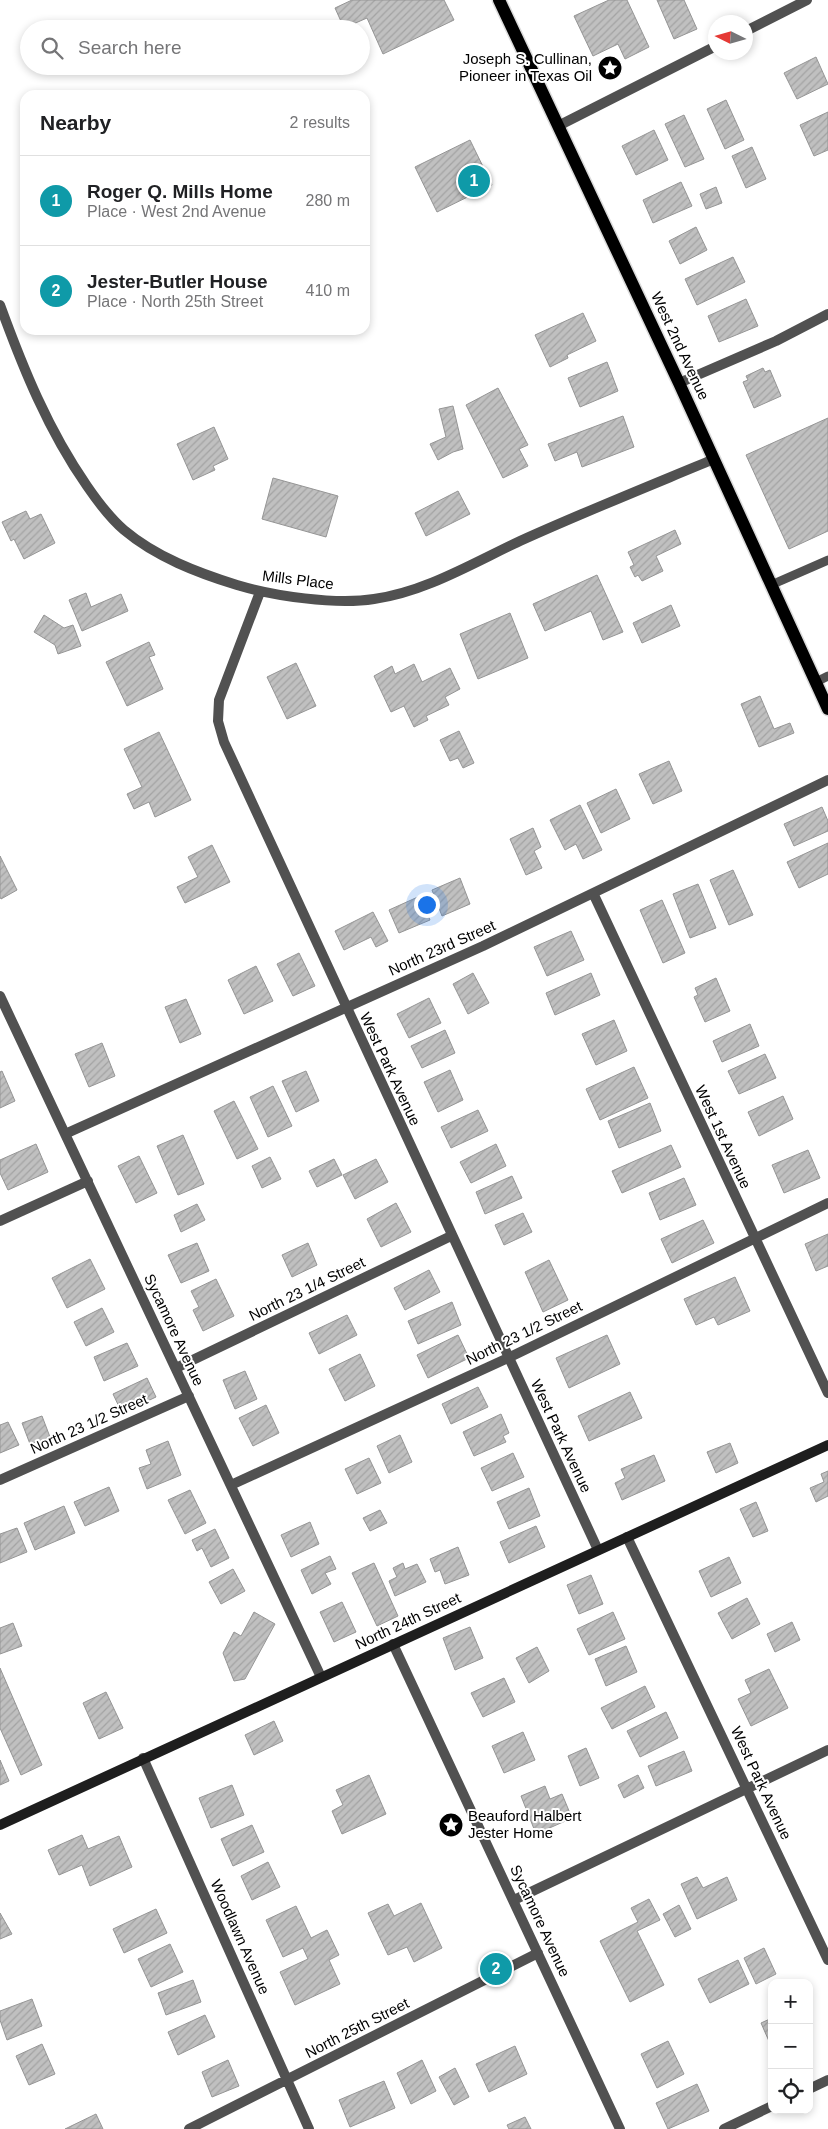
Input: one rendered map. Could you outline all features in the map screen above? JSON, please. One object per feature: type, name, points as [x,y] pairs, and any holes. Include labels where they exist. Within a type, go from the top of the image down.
[{"type":"main road","name":"West 2nd Avenue","points":[[498,0],[679,382],[828,709]]},
{"type":"street","points":[[753,27],[807,0]]},
{"type":"street","points":[[558,126],[708,50]]},
{"type":"street","name":"Mills Place","points":[[0,304],[38,401],[70,461],[113,519],[126,532],[174,561],[212,577],[260,592],[341,601],[375,599],[422,586],[523,540],[714,459]]},
{"type":"street","points":[[679,382],[776,341],[828,314]]},
{"type":"street","name":"West Park Avenue","points":[[260,592],[219,700],[218,721],[224,742],[345,1008],[598,1550]]},
{"type":"street","name":"North 23rd Street","points":[[65,1134],[593,894],[828,780]]},
{"type":"street","name":"West 1st Avenue","points":[[593,894],[828,1393]]},
{"type":"street","name":"Sycamore Avenue","points":[[0,996],[321,1677]]},
{"type":"street","points":[[0,1221],[88,1181]]},
{"type":"street","name":"North 23 1/2 Street","points":[[231,1485],[508,1358],[828,1203]]},
{"type":"street","name":"North 23 1/4 Street","points":[[176,1368],[451,1236]]},
{"type":"street","name":"North 23 1/2 Street","points":[[0,1480],[189,1396]]},
{"type":"street","name":"North 24th Street","points":[[0,1825],[828,1445]]},
{"type":"street","name":"West Park Avenue","points":[[628,1537],[828,1960]]},
{"type":"street","name":"Sycamore Avenue","points":[[393,1644],[620,2129]]},
{"type":"street","points":[[514,1900],[828,1750]]},
{"type":"street","name":"Woodlawn Avenue","points":[[143,1758],[309,2129]]},
{"type":"street","name":"North 25th Street","points":[[189,2129],[538,1953]]},
{"type":"street","points":[[813,2087],[828,2080]]},
{"type":"street","points":[[724,2129],[768,2108]]},
{"type":"lane","points":[[771,585],[827,563]]},
{"type":"lane","points":[[816,682],[828,676]]},
{"type":"building","points":[[352,0],[444,0],[454,20],[383,54],[370,25],[370,20],[367,18],[362,20],[340,20],[335,8]]},
{"type":"building","points":[[609,0],[627,0],[649,47],[625,59],[618,44],[593,56],[574,16]]},
{"type":"building","points":[[657,0],[684,0],[697,29],[674,39]]},
{"type":"building","points":[[816,57],[828,84],[797,99],[784,73]]},
{"type":"building","points":[[726,100],[744,140],[725,149],[707,109]]},
{"type":"building","points":[[828,112],[828,150],[814,156],[800,125]]},
{"type":"building","points":[[684,115],[704,159],[685,167],[665,124]]},
{"type":"building","points":[[654,130],[668,160],[636,175],[622,146]]},
{"type":"building","points":[[470,140],[492,185],[437,212],[415,167]]},
{"type":"building","points":[[752,147],[766,179],[746,188],[732,156]]},
{"type":"building","points":[[681,182],[692,206],[653,223],[643,200]]},
{"type":"building","points":[[716,187],[722,203],[706,209],[700,194]]},
{"type":"building","points":[[696,227],[707,250],[680,264],[669,241]]},
{"type":"building","points":[[733,257],[745,282],[697,305],[685,279]]},
{"type":"building","points":[[746,299],[758,326],[719,342],[708,316]]},
{"type":"building","points":[[583,313],[596,341],[567,355],[568,358],[550,367],[535,335]]},
{"type":"building","points":[[607,362],[618,391],[580,407],[568,378]]},
{"type":"building","points":[[763,368],[765,372],[770,370],[781,396],[754,408],[743,382],[748,380],[746,376]]},
{"type":"building","points":[[498,388],[528,445],[519,449],[528,466],[503,478],[466,405]]},
{"type":"building","points":[[453,406],[463,449],[438,460],[430,444],[446,437],[439,409]]},
{"type":"building","points":[[623,416],[634,447],[582,467],[577,452],[555,461],[548,444]]},
{"type":"building","points":[[828,418],[828,531],[789,549],[746,455]]},
{"type":"building","points":[[214,427],[228,459],[213,466],[215,470],[193,480],[177,444]]},
{"type":"building","points":[[273,478],[338,496],[326,537],[262,519]]},
{"type":"building","points":[[458,491],[470,514],[426,536],[415,513]]},
{"type":"building","points":[[26,511],[30,519],[41,514],[55,543],[24,559],[14,539],[11,541],[2,522]]},
{"type":"building","points":[[675,530],[681,544],[656,556],[663,571],[642,581],[638,575],[635,577],[630,567],[634,565],[628,552]]},
{"type":"building","points":[[597,575],[623,632],[603,640],[591,611],[545,631],[533,604]]},
{"type":"building","points":[[86,593],[91,607],[121,594],[128,611],[82,631],[69,600]]},
{"type":"building","points":[[671,605],[680,626],[642,643],[633,623]]},
{"type":"building","points":[[510,613],[528,658],[478,679],[460,634]]},
{"type":"building","points":[[44,615],[64,628],[73,625],[81,646],[58,654],[55,645],[34,632]]},
{"type":"building","points":[[149,642],[155,655],[149,657],[163,689],[127,706],[106,662]]},
{"type":"building","points":[[296,663],[316,706],[287,719],[267,677]]},
{"type":"building","points":[[414,664],[422,682],[450,668],[460,689],[445,697],[449,705],[426,716],[428,720],[414,727],[404,706],[391,712],[374,676],[392,666],[395,674]]},
{"type":"building","points":[[760,696],[774,729],[790,723],[794,733],[759,747],[741,704]]},
{"type":"building","points":[[459,731],[474,763],[463,768],[458,758],[450,761],[440,740]]},
{"type":"building","points":[[159,732],[191,800],[155,817],[149,802],[134,809],[127,794],[142,787],[124,749]]},
{"type":"building","points":[[669,761],[682,791],[653,804],[639,774]]},
{"type":"building","points":[[616,789],[630,819],[601,833],[587,803]]},
{"type":"building","points":[[580,805],[602,850],[583,859],[576,844],[565,850],[550,820]]},
{"type":"building","points":[[822,807],[828,821],[828,831],[794,846],[784,824]]},
{"type":"building","points":[[533,828],[541,847],[534,851],[542,868],[526,875],[510,839]]},
{"type":"building","points":[[828,843],[828,874],[799,888],[787,862]]},
{"type":"building","points":[[212,845],[230,882],[185,903],[177,887],[198,877],[188,857]]},
{"type":"building","points":[[0,856],[17,890],[1,899],[0,897]]},
{"type":"building","points":[[733,870],[753,915],[729,925],[710,880]]},
{"type":"building","points":[[460,878],[470,904],[442,916],[432,890]]},
{"type":"building","points":[[698,884],[716,928],[690,938],[673,894]]},
{"type":"building","points":[[420,896],[430,920],[399,933],[389,910]]},
{"type":"building","points":[[662,900],[685,953],[663,963],[640,910]]},
{"type":"building","points":[[373,912],[388,941],[376,947],[371,937],[344,950],[335,931]]},
{"type":"building","points":[[571,931],[584,960],[547,976],[534,947]]},
{"type":"building","points":[[299,953],[315,986],[293,996],[277,964]]},
{"type":"building","points":[[256,966],[273,1001],[244,1014],[228,980]]},
{"type":"building","points":[[473,973],[489,1003],[468,1014],[453,984]]},
{"type":"building","points":[[591,973],[600,995],[555,1015],[546,993]]},
{"type":"building","points":[[716,978],[730,1011],[705,1022],[694,997],[698,995],[695,988]]},
{"type":"building","points":[[429,998],[441,1023],[409,1038],[397,1014]]},
{"type":"building","points":[[186,999],[201,1034],[180,1043],[165,1007]]},
{"type":"building","points":[[614,1020],[627,1051],[596,1065],[582,1034]]},
{"type":"building","points":[[750,1024],[759,1046],[722,1062],[713,1041]]},
{"type":"building","points":[[445,1030],[455,1053],[422,1068],[411,1046]]},
{"type":"building","points":[[102,1043],[115,1076],[89,1087],[75,1054]]},
{"type":"building","points":[[765,1054],[776,1078],[739,1094],[728,1071]]},
{"type":"building","points":[[634,1067],[648,1098],[600,1120],[586,1089]]},
{"type":"building","points":[[450,1070],[463,1100],[438,1112],[424,1082]]},
{"type":"building","points":[[2,1071],[15,1101],[0,1108],[0,1072]]},
{"type":"building","points":[[306,1071],[319,1101],[296,1112],[282,1081]]},
{"type":"building","points":[[273,1086],[292,1126],[268,1137],[250,1097]]},
{"type":"building","points":[[783,1096],[793,1119],[759,1136],[748,1112]]},
{"type":"building","points":[[234,1101],[258,1149],[237,1159],[214,1111]]},
{"type":"building","points":[[650,1103],[661,1131],[619,1148],[608,1121]]},
{"type":"building","points":[[478,1110],[488,1131],[451,1148],[441,1127]]},
{"type":"building","points":[[183,1135],[204,1184],[178,1195],[157,1146]]},
{"type":"building","points":[[36,1144],[48,1172],[8,1190],[0,1173],[0,1160]]},
{"type":"building","points":[[496,1144],[506,1166],[471,1183],[460,1162]]},
{"type":"building","points":[[671,1145],[681,1167],[622,1193],[612,1171]]},
{"type":"building","points":[[808,1150],[820,1178],[784,1193],[772,1165]]},
{"type":"building","points":[[139,1156],[157,1193],[136,1203],[118,1166]]},
{"type":"building","points":[[270,1157],[281,1179],[262,1188],[252,1166]]},
{"type":"building","points":[[334,1159],[342,1175],[317,1187],[309,1171]]},
{"type":"building","points":[[376,1159],[388,1182],[355,1199],[343,1175]]},
{"type":"building","points":[[512,1176],[522,1198],[485,1214],[476,1192]]},
{"type":"building","points":[[684,1178],[696,1205],[660,1220],[649,1193]]},
{"type":"building","points":[[396,1203],[411,1232],[381,1247],[367,1219]]},
{"type":"building","points":[[197,1204],[205,1220],[181,1232],[174,1215]]},
{"type":"building","points":[[523,1213],[532,1232],[504,1245],[495,1225]]},
{"type":"building","points":[[703,1220],[714,1243],[672,1263],[661,1239]]},
{"type":"building","points":[[828,1234],[828,1266],[816,1271],[805,1244]]},
{"type":"building","points":[[197,1243],[209,1271],[181,1283],[168,1255]]},
{"type":"building","points":[[308,1243],[317,1265],[292,1277],[282,1255]]},
{"type":"building","points":[[90,1259],[105,1289],[67,1308],[52,1278]]},
{"type":"building","points":[[549,1260],[568,1300],[543,1312],[525,1272]]},
{"type":"building","points":[[429,1270],[440,1292],[405,1310],[394,1288]]},
{"type":"building","points":[[735,1277],[750,1311],[718,1325],[714,1317],[696,1325],[684,1299]]},
{"type":"building","points":[[216,1279],[234,1316],[203,1331],[193,1310],[199,1307],[191,1291]]},
{"type":"building","points":[[452,1302],[461,1325],[418,1344],[408,1321]]},
{"type":"building","points":[[102,1308],[114,1332],[86,1346],[74,1322]]},
{"type":"building","points":[[347,1315],[357,1335],[319,1354],[309,1333]]},
{"type":"building","points":[[458,1335],[469,1358],[428,1378],[417,1355]]},
{"type":"building","points":[[607,1335],[620,1364],[569,1388],[556,1358]]},
{"type":"building","points":[[127,1343],[138,1366],[104,1381],[94,1357]]},
{"type":"building","points":[[360,1354],[375,1386],[345,1401],[329,1369]]},
{"type":"building","points":[[245,1371],[257,1399],[235,1409],[223,1380]]},
{"type":"building","points":[[147,1378],[156,1397],[122,1413],[113,1394]]},
{"type":"building","points":[[478,1387],[488,1407],[451,1424],[442,1404]]},
{"type":"building","points":[[630,1392],[642,1418],[589,1441],[578,1416]]},
{"type":"building","points":[[266,1405],[279,1433],[253,1446],[239,1418]]},
{"type":"building","points":[[501,1414],[509,1433],[503,1436],[506,1442],[474,1456],[463,1432]]},
{"type":"building","points":[[42,1416],[50,1437],[30,1444],[22,1423]]},
{"type":"building","points":[[8,1422],[19,1445],[0,1453],[0,1425]]},
{"type":"building","points":[[400,1435],[412,1462],[389,1473],[377,1446]]},
{"type":"building","points":[[168,1441],[181,1475],[147,1489],[139,1468],[151,1464],[146,1450]]},
{"type":"building","points":[[730,1443],[738,1463],[716,1473],[707,1452]]},
{"type":"building","points":[[513,1453],[524,1477],[492,1491],[481,1468]]},
{"type":"building","points":[[654,1455],[665,1481],[622,1500],[615,1483],[625,1478],[621,1469]]},
{"type":"building","points":[[369,1458],[381,1483],[357,1494],[345,1469]]},
{"type":"building","points":[[828,1471],[828,1496],[816,1502],[810,1488],[824,1482],[821,1474]]},
{"type":"building","points":[[109,1487],[119,1511],[85,1526],[74,1502]]},
{"type":"building","points":[[529,1488],[540,1516],[509,1529],[497,1502]]},
{"type":"building","points":[[190,1490],[206,1523],[185,1534],[168,1500]]},
{"type":"building","points":[[756,1502],[768,1531],[753,1537],[740,1509]]},
{"type":"building","points":[[64,1506],[75,1533],[35,1550],[24,1523]]},
{"type":"building","points":[[380,1510],[387,1523],[370,1531],[363,1518]]},
{"type":"building","points":[[310,1522],[319,1544],[291,1557],[281,1535]]},
{"type":"building","points":[[536,1526],[545,1547],[509,1563],[500,1542]]},
{"type":"building","points":[[17,1528],[27,1552],[0,1563],[0,1534]]},
{"type":"building","points":[[215,1529],[229,1558],[211,1567],[202,1548],[197,1551],[192,1540]]},
{"type":"building","points":[[458,1547],[469,1575],[445,1584],[440,1570],[435,1572],[430,1559]]},
{"type":"building","points":[[330,1556],[336,1569],[325,1573],[331,1584],[312,1594],[301,1570]]},
{"type":"building","points":[[729,1557],[741,1583],[711,1597],[699,1571]]},
{"type":"building","points":[[374,1563],[398,1616],[377,1626],[352,1573]]},
{"type":"building","points":[[403,1563],[405,1569],[417,1564],[426,1582],[395,1596],[389,1581],[397,1577],[393,1568]]},
{"type":"building","points":[[233,1569],[245,1591],[221,1604],[209,1582]]},
{"type":"building","points":[[591,1575],[603,1604],[579,1614],[567,1585]]},
{"type":"building","points":[[747,1598],[760,1624],[732,1639],[718,1613]]},
{"type":"building","points":[[342,1602],[356,1632],[334,1642],[320,1612]]},
{"type":"building","points":[[254,1612],[275,1624],[245,1679],[234,1681],[223,1653],[234,1632],[241,1636]]},
{"type":"building","points":[[613,1612],[625,1639],[589,1655],[577,1629]]},
{"type":"building","points":[[792,1622],[800,1640],[775,1652],[767,1634]]},
{"type":"building","points":[[13,1623],[22,1646],[0,1654],[0,1628]]},
{"type":"building","points":[[470,1627],[483,1658],[455,1670],[443,1638]]},
{"type":"building","points":[[626,1646],[637,1672],[606,1686],[595,1659]]},
{"type":"building","points":[[537,1647],[549,1671],[529,1683],[516,1658]]},
{"type":"building","points":[[0,1668],[42,1765],[21,1775],[0,1728]]},
{"type":"building","points":[[769,1669],[788,1708],[751,1726],[738,1699],[751,1693],[745,1680]]},
{"type":"building","points":[[504,1678],[515,1702],[483,1717],[471,1693]]},
{"type":"building","points":[[645,1686],[655,1707],[612,1729],[601,1708]]},
{"type":"building","points":[[106,1692],[123,1728],[99,1739],[83,1703]]},
{"type":"building","points":[[666,1712],[678,1738],[640,1757],[627,1731]]},
{"type":"building","points":[[274,1721],[283,1741],[254,1755],[245,1735]]},
{"type":"building","points":[[523,1732],[535,1760],[504,1773],[492,1746]]},
{"type":"building","points":[[586,1748],[599,1778],[580,1786],[568,1756]]},
{"type":"building","points":[[684,1751],[692,1771],[656,1786],[648,1766]]},
{"type":"building","points":[[0,1760],[9,1781],[0,1785]]},
{"type":"building","points":[[369,1775],[386,1814],[342,1834],[332,1811],[343,1805],[336,1790]]},
{"type":"building","points":[[638,1775],[644,1788],[624,1798],[618,1785]]},
{"type":"building","points":[[232,1785],[244,1815],[211,1828],[199,1798]]},
{"type":"building","points":[[545,1786],[550,1799],[562,1794],[572,1818],[536,1834],[521,1796]]},
{"type":"building","points":[[252,1825],[264,1852],[233,1866],[221,1839]]},
{"type":"building","points":[[82,1835],[88,1849],[119,1836],[132,1867],[90,1886],[82,1865],[59,1875],[48,1850]]},
{"type":"building","points":[[268,1862],[280,1887],[252,1900],[241,1876]]},
{"type":"building","points":[[697,1877],[703,1888],[727,1877],[737,1900],[697,1919],[681,1884]]},
{"type":"building","points":[[649,1899],[660,1920],[637,1931],[664,1985],[630,2002],[600,1941],[638,1922],[631,1908]]},
{"type":"building","points":[[421,1903],[442,1948],[414,1962],[407,1947],[388,1955],[368,1913],[388,1904],[394,1916]]},
{"type":"building","points":[[679,1905],[691,1929],[675,1937],[663,1914]]},
{"type":"building","points":[[296,1906],[311,1938],[327,1930],[339,1955],[329,1960],[340,1984],[295,2005],[280,1972],[308,1959],[303,1948],[283,1957],[266,1920]]},
{"type":"building","points":[[156,1909],[167,1933],[124,1953],[113,1929]]},
{"type":"building","points":[[0,1913],[12,1934],[0,1939]]},
{"type":"building","points":[[170,1944],[183,1972],[151,1987],[138,1959]]},
{"type":"building","points":[[764,1948],[776,1974],[756,1984],[744,1958]]},
{"type":"building","points":[[738,1960],[749,1984],[710,2003],[698,1979]]},
{"type":"building","points":[[193,1980],[201,2002],[166,2015],[158,1993]]},
{"type":"building","points":[[32,1999],[42,2026],[7,2040],[0,2020],[0,2011]]},
{"type":"building","points":[[205,2015],[215,2037],[178,2055],[168,2032]]},
{"type":"building","points":[[768,2020],[768,2039],[761,2023]]},
{"type":"building","points":[[668,2041],[684,2074],[657,2088],[641,2054]]},
{"type":"building","points":[[42,2044],[55,2074],[29,2085],[16,2056]]},
{"type":"building","points":[[515,2046],[527,2074],[489,2092],[476,2064]]},
{"type":"building","points":[[228,2060],[239,2086],[212,2097],[202,2072]]},
{"type":"building","points":[[422,2060],[436,2091],[411,2104],[397,2073]]},
{"type":"building","points":[[455,2068],[469,2097],[454,2105],[439,2077]]},
{"type":"building","points":[[384,2081],[395,2108],[350,2127],[339,2100]]},
{"type":"building","points":[[697,2084],[709,2111],[668,2129],[656,2103]]},
{"type":"building","points":[[96,2114],[103,2129],[65,2129]]},
{"type":"building","points":[[525,2117],[531,2129],[509,2129],[507,2125]]},
{"type":"place","name":"Joseph S. Cullinan, Pioneer in Texas Oil","points":[[610,68]]},
{"type":"place","name":"Roger Q. Mills Home","points":[[474,181]]},
{"type":"place","name":"Beauford Halbert Jester Home","points":[[451,1825]]},
{"type":"place","name":"Jester-Butler House","points":[[496,1969]]}]
